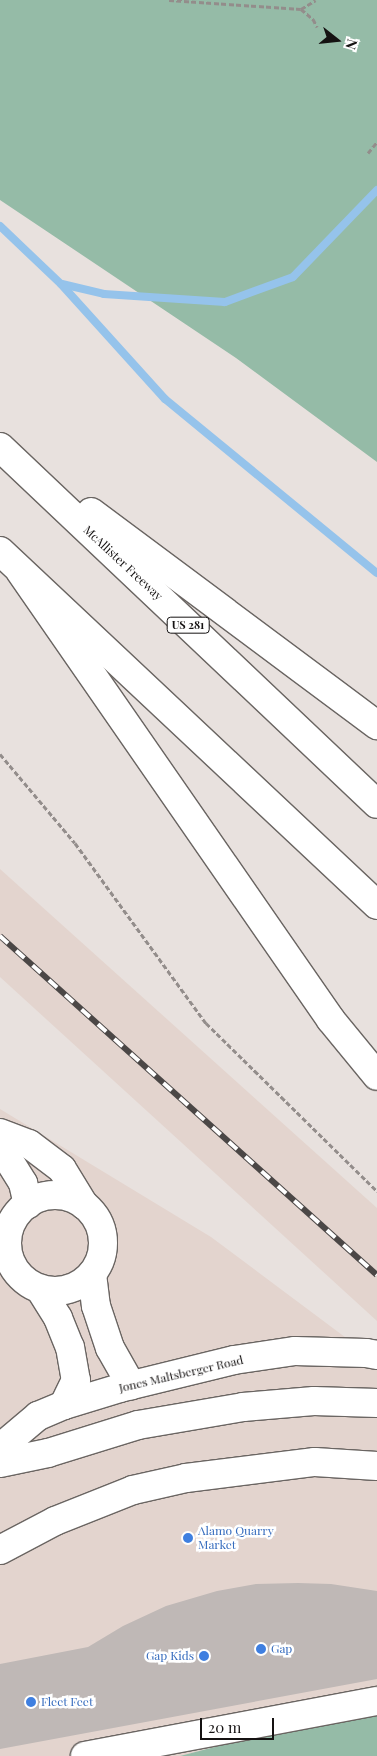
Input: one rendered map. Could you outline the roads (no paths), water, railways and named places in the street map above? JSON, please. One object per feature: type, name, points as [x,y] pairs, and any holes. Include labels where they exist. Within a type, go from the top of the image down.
[{"type":"main road","points":[[0,445],[377,725]]},
{"type":"main road","name":"McAllister Freeway","points":[[0,445],[377,804]]},
{"type":"main road","points":[[0,551],[377,905]]},
{"type":"main road","points":[[20,571],[331,1020],[377,1076]]},
{"type":"main road","points":[[0,1133],[29,1144],[62,1169],[84,1205],[97,1219],[103,1237],[101,1257],[92,1274],[77,1285],[59,1291],[40,1289],[26,1282],[16,1271],[9,1258],[4,1234],[17,1214],[38,1198],[62,1195],[84,1205]]},
{"type":"main road","points":[[0,1146],[23,1183],[28,1204]]},
{"type":"main road","points":[[92,1274],[96,1306],[110,1348],[131,1385]]},
{"type":"main road","points":[[40,1289],[58,1318],[70,1347],[76,1380],[64,1405]]},
{"type":"main road","name":"Jones Maltsberger Road","points":[[0,1448],[38,1416],[64,1405],[131,1385],[234,1360],[295,1351],[377,1355]]},
{"type":"main road","points":[[0,1463],[48,1453],[138,1425],[243,1407],[314,1401],[377,1403]]},
{"type":"main road","points":[[0,1550],[55,1521],[125,1494],[186,1478],[315,1462],[377,1466]]},
{"type":"main road","points":[[85,1756],[377,1701]]},
{"type":"waterway","points":[[62,284],[104,294],[225,302],[293,277],[377,190]]},
{"type":"waterway","points":[[0,226],[61,284],[165,399],[377,573]]},
{"type":"railway","points":[[0,936],[377,1275]]},
{"type":"place","name":"Alamo Quarry Market","points":[[188,1538]]},
{"type":"place","name":"Gap","points":[[261,1649]]},
{"type":"place","name":"Gap Kids","points":[[204,1656]]},
{"type":"place","name":"Fleet Feet","points":[[31,1702]]}]
